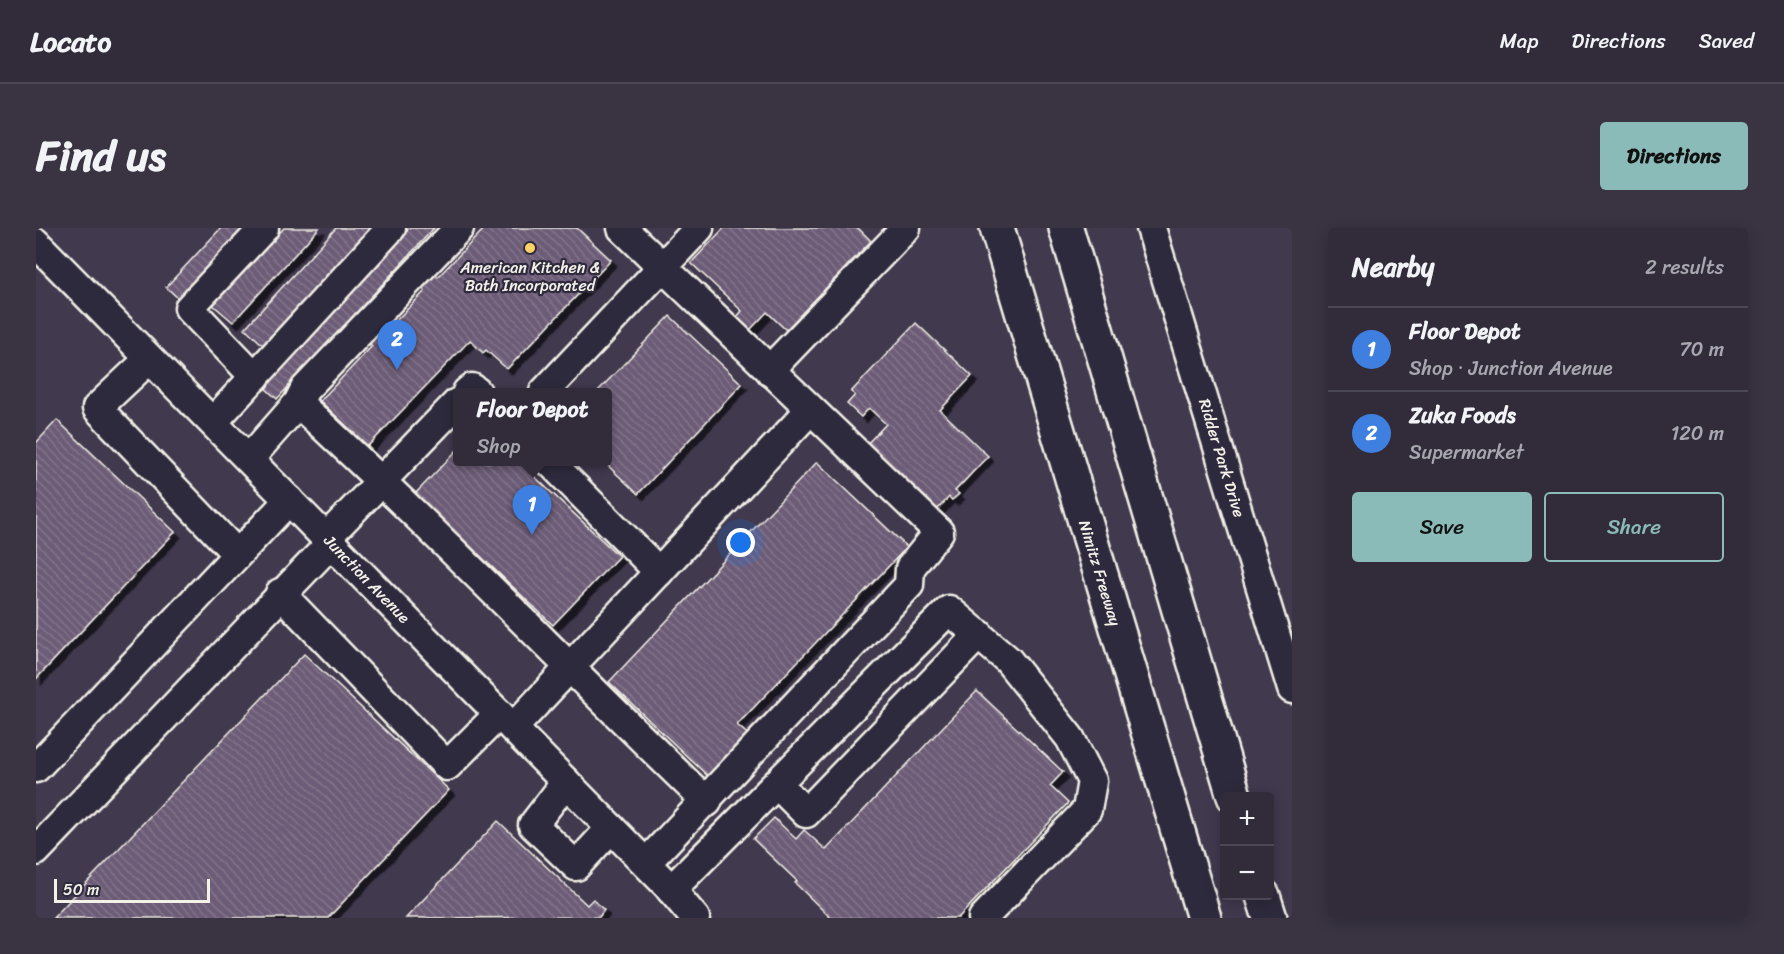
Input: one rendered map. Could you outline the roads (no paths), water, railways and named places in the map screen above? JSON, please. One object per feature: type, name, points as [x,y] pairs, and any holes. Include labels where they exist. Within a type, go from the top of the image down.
[{"type":"highway","name":"Nimitz Freeway","points":[[996,228],[1204,918]]},
{"type":"highway","points":[[1066,228],[1233,792]]},
{"type":"highway","points":[[1264,900],[1270,918]]},
{"type":"street","points":[[255,376],[189,308],[264,228]]},
{"type":"street","points":[[213,422],[391,228]]},
{"type":"street","points":[[249,459],[298,403],[305,389],[459,228]]},
{"type":"street","points":[[622,228],[939,532],[910,568],[909,585],[646,863]]},
{"type":"street","points":[[549,388],[699,228]]},
{"type":"street","points":[[771,372],[781,358],[906,228]]},
{"type":"street","name":"Ridder Park Drive","points":[[1152,228],[1292,689]]},
{"type":"street","name":"Junction Avenue","points":[[36,243],[646,863],[695,918]]},
{"type":"street","points":[[149,359],[98,408],[237,554]]},
{"type":"street","points":[[298,403],[382,481],[569,669],[707,801]]},
{"type":"street","points":[[36,851],[453,407]]},
{"type":"street","points":[[280,593],[447,766],[569,669],[810,410]]},
{"type":"street","points":[[554,466],[659,572]]},
{"type":"street","points":[[36,768],[289,500]]},
{"type":"street","points":[[671,890],[949,610],[1008,660],[1082,755],[1092,781],[1087,810],[982,918]]},
{"type":"street","points":[[777,784],[806,813],[978,634]]},
{"type":"street","points":[[566,782],[533,825],[576,866],[611,828]]},
{"type":"place","name":"American Kitchen & Bath Incorporated","points":[[530,248]]},
{"type":"place","name":"Zuka Foods","points":[[397,370]]},
{"type":"place","name":"Floor Depot","points":[[532,535]]}]
